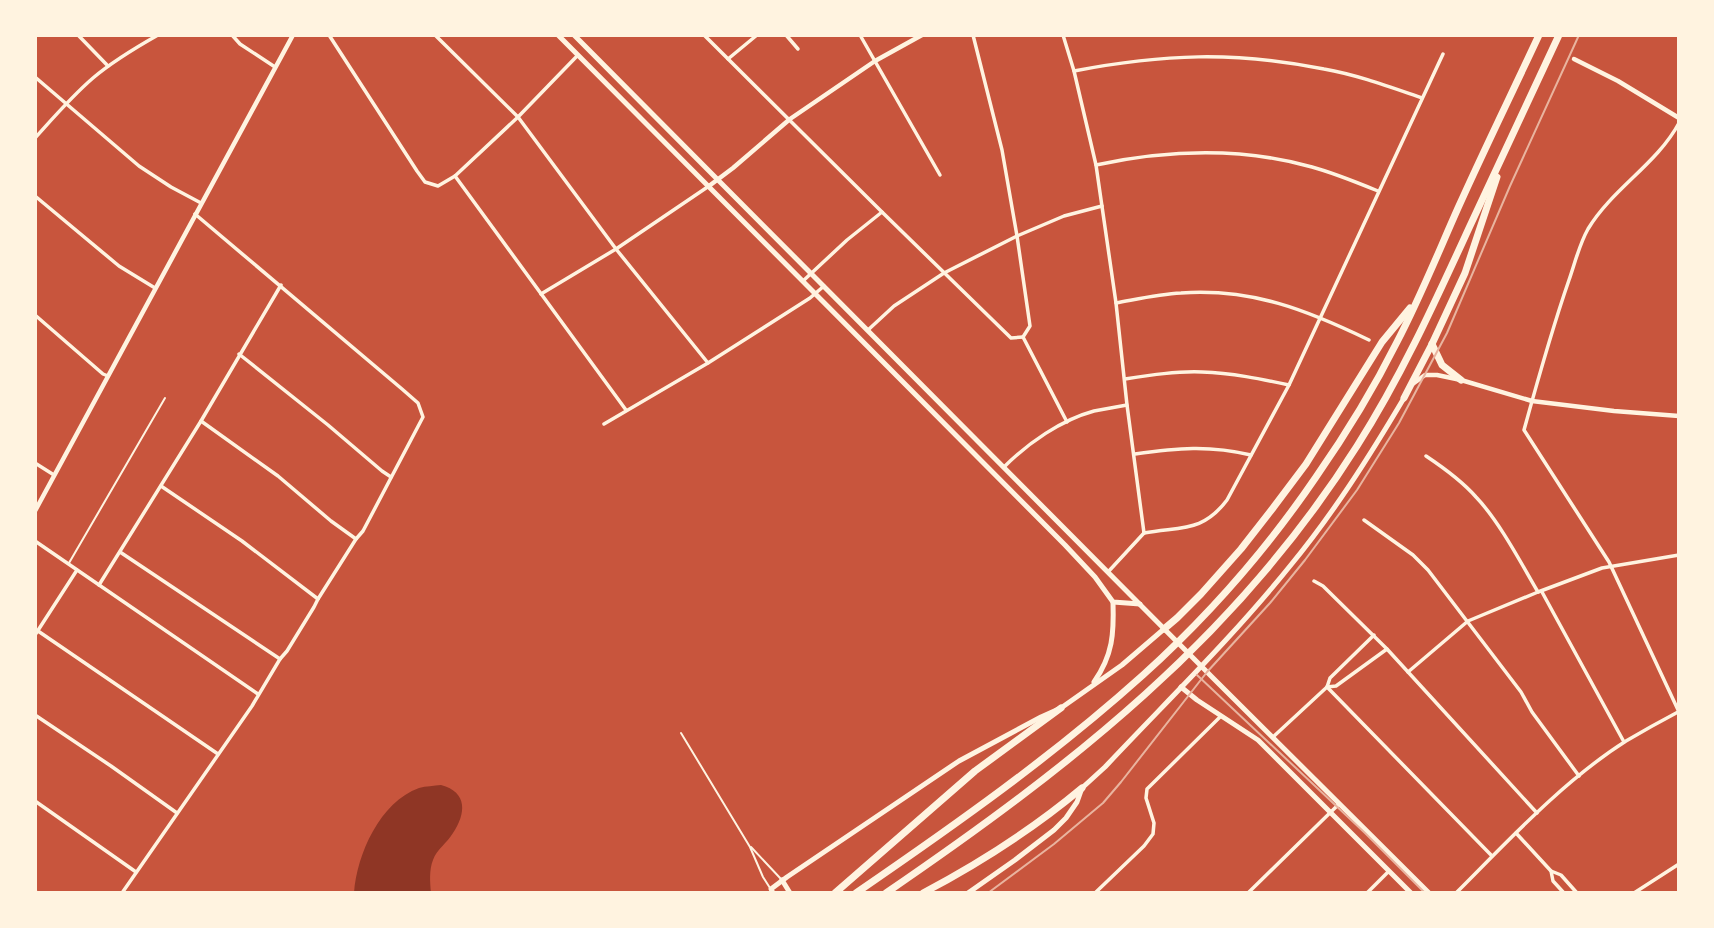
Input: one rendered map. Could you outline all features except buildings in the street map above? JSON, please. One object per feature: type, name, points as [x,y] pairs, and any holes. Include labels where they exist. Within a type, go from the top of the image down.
[{"type":"highway","points":[[856,893],[936,838],[1069,738],[1143,675],[1197,622],[1264,547],[1317,476],[1392,352],[1539,35]]},
{"type":"highway","points":[[886,893],[1023,796],[1084,748],[1201,643],[1265,573],[1315,508],[1384,401],[1435,301],[1559,35]]},
{"type":"highway","points":[[1404,398],[1465,273],[1508,143]]},
{"type":"highway","points":[[1166,630],[1241,549],[1273,508],[1306,464],[1382,342],[1417,300]]},
{"type":"highway","points":[[1432,344],[1442,365],[1461,380]]},
{"type":"highway","points":[[835,893],[975,771],[1061,708]]},
{"type":"highway","points":[[923,893],[1008,844],[1048,817],[1082,788]]},
{"type":"main road","points":[[558,35],[811,272],[1429,893]]},
{"type":"main road","points":[[575,35],[803,281],[1094,577],[1113,602],[1111,647],[1104,666],[1092,685]]},
{"type":"main road","points":[[968,893],[1054,830],[1077,802],[1082,788],[1252,611],[1316,533],[1354,480],[1404,398]]},
{"type":"main road","points":[[1113,602],[1140,604]]},
{"type":"main road","points":[[772,891],[782,880],[959,761],[1061,708],[1166,630]]},
{"type":"main road","points":[[1181,687],[1258,740],[1411,893]]},
{"type":"main road","points":[[782,880],[790,893]]},
{"type":"street","points":[[78,35],[108,66]]},
{"type":"street","points":[[35,138],[92,79],[156,35]]},
{"type":"street","points":[[232,35],[250,51],[276,67]]},
{"type":"street","points":[[35,511],[293,35]]},
{"type":"street","points":[[329,35],[425,182],[438,186],[455,176],[578,55]]},
{"type":"street","points":[[435,35],[517,117],[616,249],[708,363]]},
{"type":"street","points":[[704,35],[1011,338],[1023,337]]},
{"type":"street","points":[[728,59],[757,35]]},
{"type":"street","points":[[786,35],[798,49]]},
{"type":"street","points":[[860,35],[940,175]]},
{"type":"street","points":[[541,293],[616,249],[713,183],[790,119],[875,61],[922,35]]},
{"type":"street","points":[[973,35],[1002,150],[1017,236],[1030,326],[1023,337]]},
{"type":"street","points":[[1063,35],[1096,164],[1144,533]]},
{"type":"street","points":[[1108,572],[1144,533],[1194,526],[1210,519],[1227,500],[1289,386],[1322,318],[1443,54]]},
{"type":"street","points":[[1074,71],[1129,61],[1173,57],[1202,55],[1260,58],[1326,69],[1423,99]]},
{"type":"street","points":[[1456,893],[1537,813],[1579,776],[1624,742],[1679,711],[1612,568],[1524,430],[1562,300],[1588,230],[1604,208],[1659,151],[1679,120],[1618,81],[1574,59]]},
{"type":"street","points":[[35,77],[139,166],[201,203]]},
{"type":"street","points":[[1096,164],[1187,153],[1254,155],[1309,166],[1379,191]]},
{"type":"street","points":[[455,176],[626,410]]},
{"type":"street","points":[[35,196],[119,266],[155,288]]},
{"type":"street","points":[[868,330],[894,306],[944,273],[1017,236],[1064,216],[1102,205]]},
{"type":"street","points":[[803,281],[882,212]]},
{"type":"street","points":[[122,893],[214,764],[218,754],[265,686],[363,530],[424,417],[418,403],[195,214]]},
{"type":"street","points":[[99,585],[201,421],[281,285]]},
{"type":"street","points":[[604,424],[708,363],[824,286]]},
{"type":"street","points":[[1116,303],[1180,293],[1227,293],[1256,297],[1322,318],[1369,341]]},
{"type":"street","points":[[36,318],[108,376]]},
{"type":"street","points":[[1023,337],[1067,422]]},
{"type":"street","points":[[239,354],[391,477]]},
{"type":"street","points":[[1125,379],[1202,372],[1249,376],[1289,386]]},
{"type":"street","points":[[1404,398],[1414,383],[1425,375],[1437,375],[1532,401],[1679,416]]},
{"type":"street","points":[[1004,467],[1035,441],[1067,422],[1092,412],[1127,405]]},
{"type":"street","points":[[201,421],[278,476],[356,539]]},
{"type":"street","points":[[1135,454],[1194,448],[1251,455]]},
{"type":"street","points":[[1426,456],[1479,500],[1507,540],[1540,592],[1624,742]]},
{"type":"street","points":[[35,463],[54,475]]},
{"type":"street","points":[[161,486],[242,541],[318,599]]},
{"type":"street","points":[[1364,520],[1413,555],[1428,570],[1521,692],[1532,712],[1579,776]]},
{"type":"street","points":[[35,541],[258,694]]},
{"type":"street","points":[[120,552],[280,659]]},
{"type":"street","points":[[1408,672],[1468,621],[1602,568],[1679,555]]},
{"type":"street","points":[[77,570],[36,633],[218,754]]},
{"type":"street","points":[[1314,581],[1323,586],[1374,635],[1537,813]]},
{"type":"street","points":[[1273,737],[1327,687],[1331,678],[1374,635]]},
{"type":"street","points":[[1327,687],[1336,686],[1387,649]]},
{"type":"street","points":[[1327,687],[1492,857]]},
{"type":"street","points":[[35,715],[177,813]]},
{"type":"street","points":[[1096,893],[1150,839],[1154,827],[1146,799],[1147,789],[1221,716]]},
{"type":"street","points":[[35,801],[136,872]]},
{"type":"street","points":[[1248,893],[1340,803]]},
{"type":"street","points":[[1516,833],[1550,872],[1553,881],[1564,893]]},
{"type":"street","points":[[1634,893],[1679,864]]},
{"type":"street","points":[[1367,893],[1389,871]]},
{"type":"street","points":[[1550,872],[1560,875],[1577,893]]},
{"type":"lane","points":[[68,564],[164,398]]},
{"type":"lane","points":[[681,733],[750,847],[772,891]]},
{"type":"lane","points":[[750,847],[782,880]]},
{"type":"shaded area","points":[[441,785],[456,793],[462,804],[462,811],[451,837],[433,860],[430,872],[431,893],[354,893],[360,862],[382,817],[405,795],[419,788]]},
{"type":"tram line","points":[[988,893],[1103,803],[1207,672],[1305,560],[1357,490],[1399,423],[1447,333],[1579,35]]},
{"type":"tram line","points":[[1197,675],[1425,893]]}]
